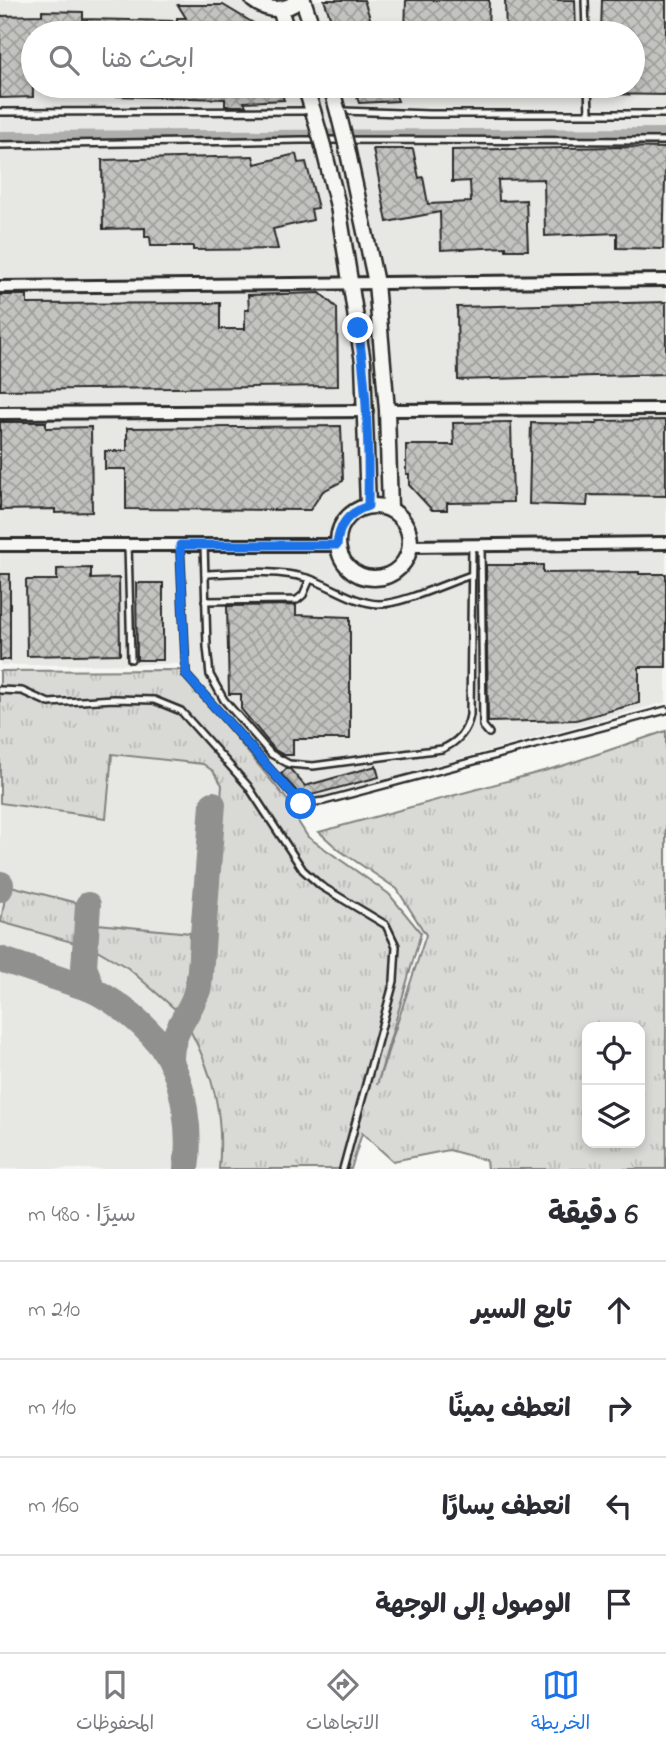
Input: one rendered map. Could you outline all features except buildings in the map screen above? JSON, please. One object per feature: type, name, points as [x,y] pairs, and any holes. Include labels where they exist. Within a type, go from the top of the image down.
[{"type":"street","points":[[253,0],[270,9],[280,10],[301,0],[309,21]]},
{"type":"street","points":[[280,10],[284,21]]},
{"type":"street","points":[[307,98],[338,206],[363,362],[368,506]]},
{"type":"street","points":[[335,98],[376,283],[387,410],[390,509]]},
{"type":"street","points":[[0,287],[666,280]]},
{"type":"street","points":[[387,410],[666,409]]},
{"type":"street","points":[[0,413],[366,411]]},
{"type":"street","points":[[368,506],[390,509],[405,524],[410,535],[410,546],[402,565],[384,577],[374,578],[354,573],[340,557],[337,545],[338,533],[344,520],[354,511],[368,506]]},
{"type":"street","points":[[410,546],[666,542]]},
{"type":"street","points":[[0,545],[337,545]]},
{"type":"lane","points":[[585,0],[586,21]]},
{"type":"lane","points":[[588,98],[589,113]]},
{"type":"lane","points":[[0,112],[310,111]]},
{"type":"lane","points":[[340,111],[429,114],[666,114]]},
{"type":"lane","points":[[0,145],[302,139],[666,141]]},
{"type":"lane","points":[[128,545],[131,659]]},
{"type":"lane","points":[[180,545],[186,675],[301,804],[324,801],[666,710]]},
{"type":"lane","points":[[204,545],[210,675],[224,700],[271,754],[289,764],[313,766],[391,758],[442,749],[455,744],[463,734],[470,715],[471,575],[476,545]]},
{"type":"lane","points":[[476,545],[483,726],[489,733]]},
{"type":"lane","points":[[205,574],[271,573],[310,579],[378,604],[396,602],[471,575]]},
{"type":"lane","points":[[205,601],[297,600],[310,579]]},
{"type":"lane","points":[[0,690],[22,691],[49,703],[114,699],[154,700],[181,711],[248,786],[303,870],[321,886],[380,920],[391,932],[396,946],[394,981],[344,1169]]},
{"type":"shaded area","points":[[0,0],[666,0],[666,702],[302,802],[180,664],[0,665]]},
{"type":"shaded area","points":[[0,687],[143,696],[419,939],[351,1169],[0,1169]]},
{"type":"green space","points":[[180,670],[294,808],[308,837],[389,894],[421,933],[377,1085],[426,935],[397,889],[339,850],[319,832],[562,766],[666,731],[666,1169],[487,1169],[486,1160],[449,1150],[393,1161],[362,1133],[351,1169],[219,1169],[220,1131],[215,1096],[205,1062],[189,1028],[205,997],[208,984],[222,785],[213,771],[203,764],[112,754],[106,818],[0,803],[0,671]]},
{"type":"green space","points":[[7,885],[81,904],[78,941],[75,943],[1,922]]},
{"type":"green space","points":[[95,907],[99,908],[98,924],[190,933],[186,983],[175,1009],[128,968],[92,947]]},
{"type":"waterway","points":[[0,136],[666,133]]},
{"type":"taxiway","points":[[171,1063],[173,1042],[199,987],[213,804]]},
{"type":"taxiway","points":[[0,889],[1,884]]},
{"type":"taxiway","points":[[88,905],[84,967],[93,990]]},
{"type":"taxiway","points":[[0,959],[93,990],[123,1009],[151,1034],[173,1065],[182,1094],[188,1140],[186,1169]]},
{"type":"route","points":[[301,804],[186,675],[180,545],[337,545],[338,533],[344,520],[354,511],[368,506],[366,411],[358,328]]}]
